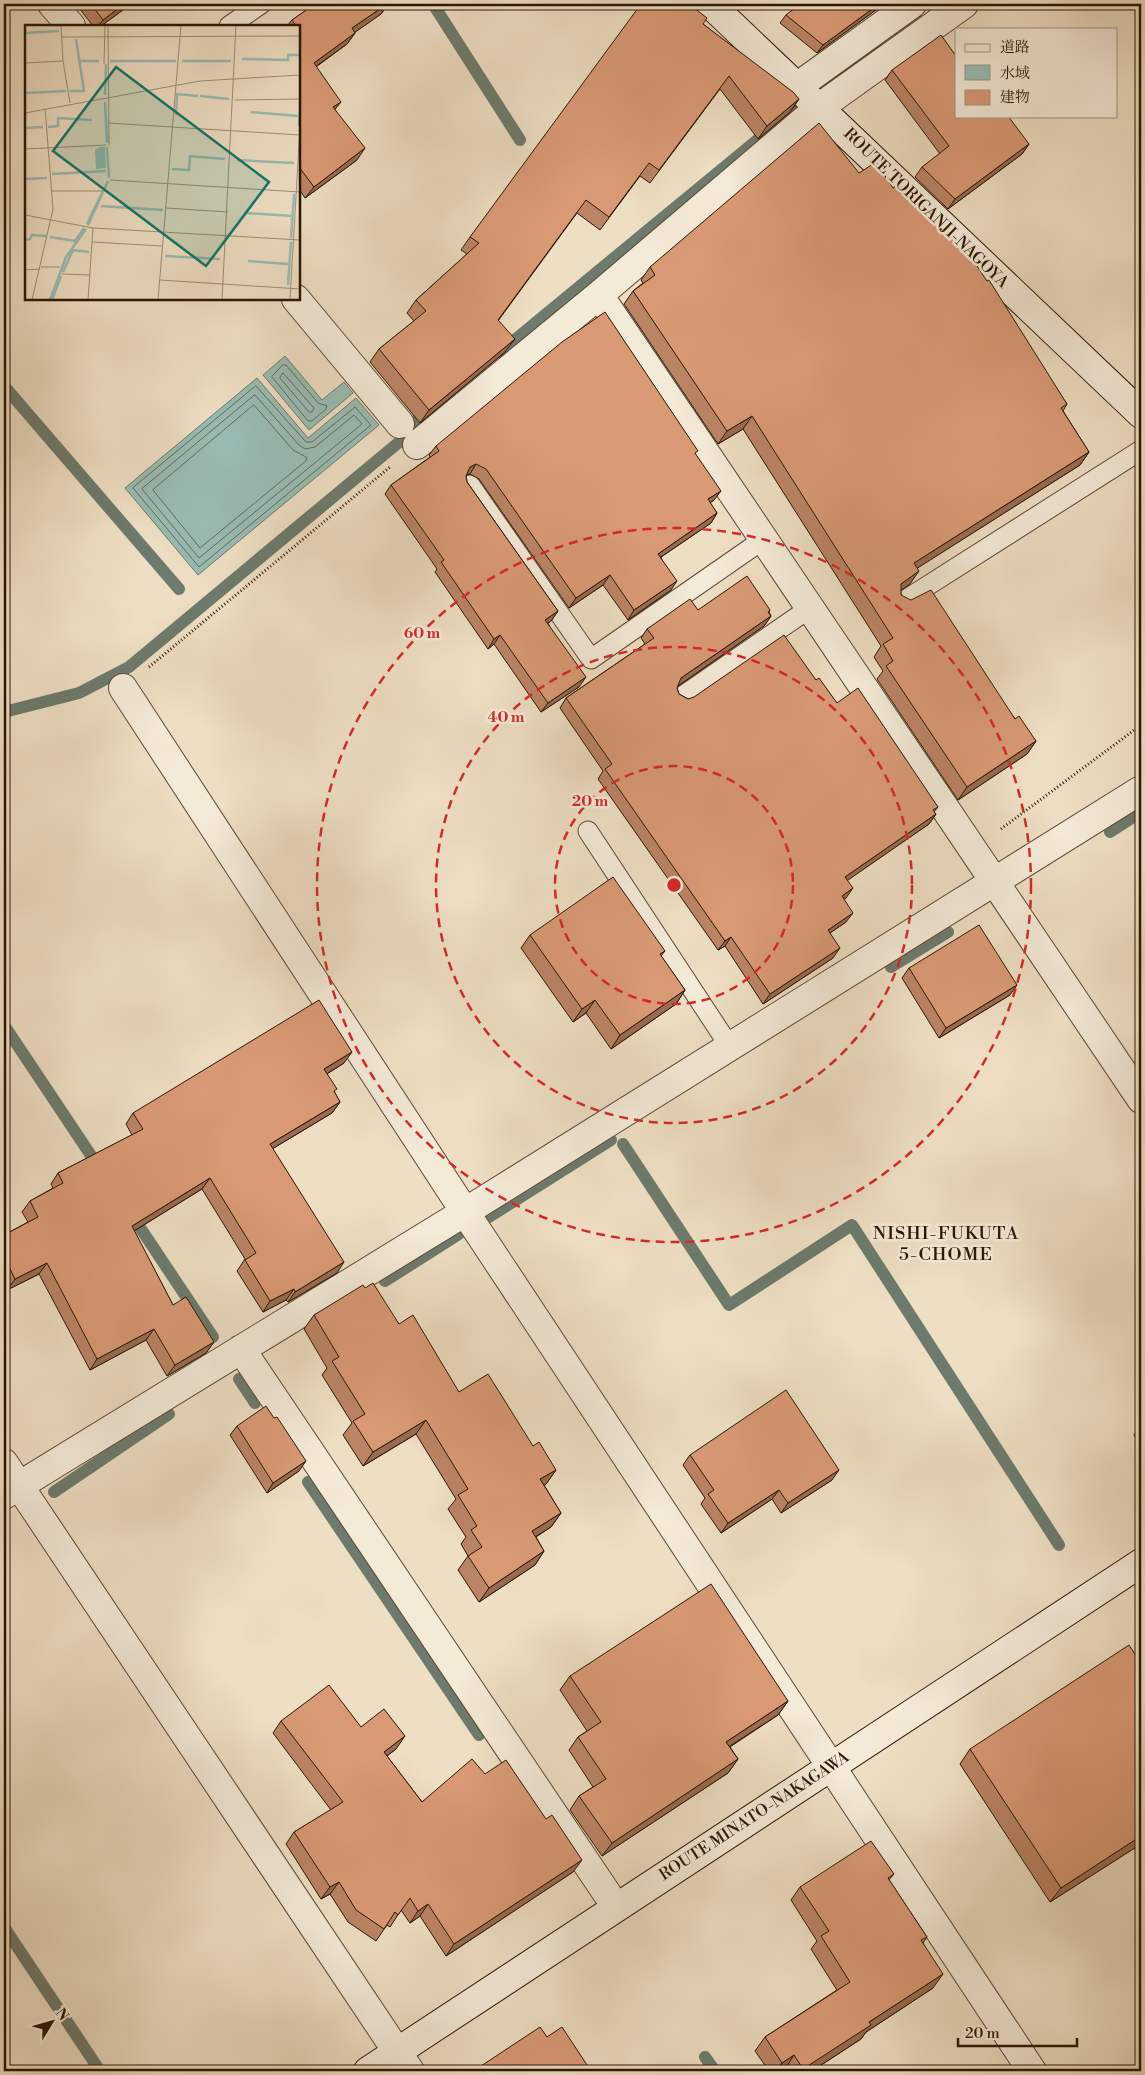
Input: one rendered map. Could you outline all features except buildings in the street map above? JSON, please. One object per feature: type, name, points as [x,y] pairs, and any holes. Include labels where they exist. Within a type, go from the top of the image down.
[{"type":"street","points":[[52,4],[70,25]]},
{"type":"street","name":"ROUTE TORIGANJI-NAGOYA","points":[[710,4],[820,106],[1141,414]]},
{"type":"street","points":[[798,86],[912,4]]},
{"type":"street","points":[[417,445],[599,295],[820,106],[964,4]]},
{"type":"street","points":[[599,295],[1141,1100]]},
{"type":"street","points":[[297,300],[400,424]]},
{"type":"street","points":[[123,688],[465,1212],[1032,2071]]},
{"type":"street","points":[[11,1490],[465,1212],[1141,790]]},
{"type":"street","points":[[241,1349],[616,1907]]},
{"type":"street","points":[[4,1463],[11,1490],[404,2061]]},
{"type":"street","name":"ROUTE MINATO-NAKAGAWA","points":[[368,2071],[404,2061],[616,1907],[1141,1563]]},
{"type":"lane","points":[[230,25],[262,4]]},
{"type":"lane","points":[[902,602],[1141,450]]},
{"type":"lane","points":[[470,485],[590,659],[764,538]]},
{"type":"lane","points":[[681,697],[810,608]]},
{"type":"lane","points":[[588,831],[730,1047]]},
{"type":"path","points":[[123,688],[417,445]]},
{"type":"path","points":[[974,850],[1141,725]]},
{"type":"water","points":[[285,356],[322,400],[344,382],[353,393],[309,430],[263,375]]},
{"type":"water","points":[[257,378],[308,438],[356,398],[379,425],[198,575],[125,488]]},
{"type":"waterway","points":[[433,4],[520,140]]},
{"type":"waterway","points":[[500,352],[795,109]]},
{"type":"waterway","points":[[4,386],[179,589]]},
{"type":"waterway","points":[[4,712],[79,693],[129,667],[404,438],[419,417],[429,409]]},
{"type":"waterway","points":[[1110,832],[1141,812]]},
{"type":"waterway","points":[[891,967],[948,932]]},
{"type":"waterway","points":[[4,1025],[100,1169]]},
{"type":"waterway","points":[[489,1217],[611,1140]]},
{"type":"waterway","points":[[623,1144],[729,1305],[852,1225],[1059,1545]]},
{"type":"waterway","points":[[131,1214],[213,1337]]},
{"type":"waterway","points":[[385,1281],[459,1234]]},
{"type":"waterway","points":[[239,1379],[255,1403]]},
{"type":"waterway","points":[[54,1492],[169,1414]]},
{"type":"waterway","points":[[308,1482],[479,1735]]},
{"type":"waterway","points":[[4,1927],[100,2071]]},
{"type":"waterway","points":[[705,2057],[715,2071]]},
{"type":"district","name":"NISHI-FUKUTA 5-CHOME","points":[[946,1243]]}]
